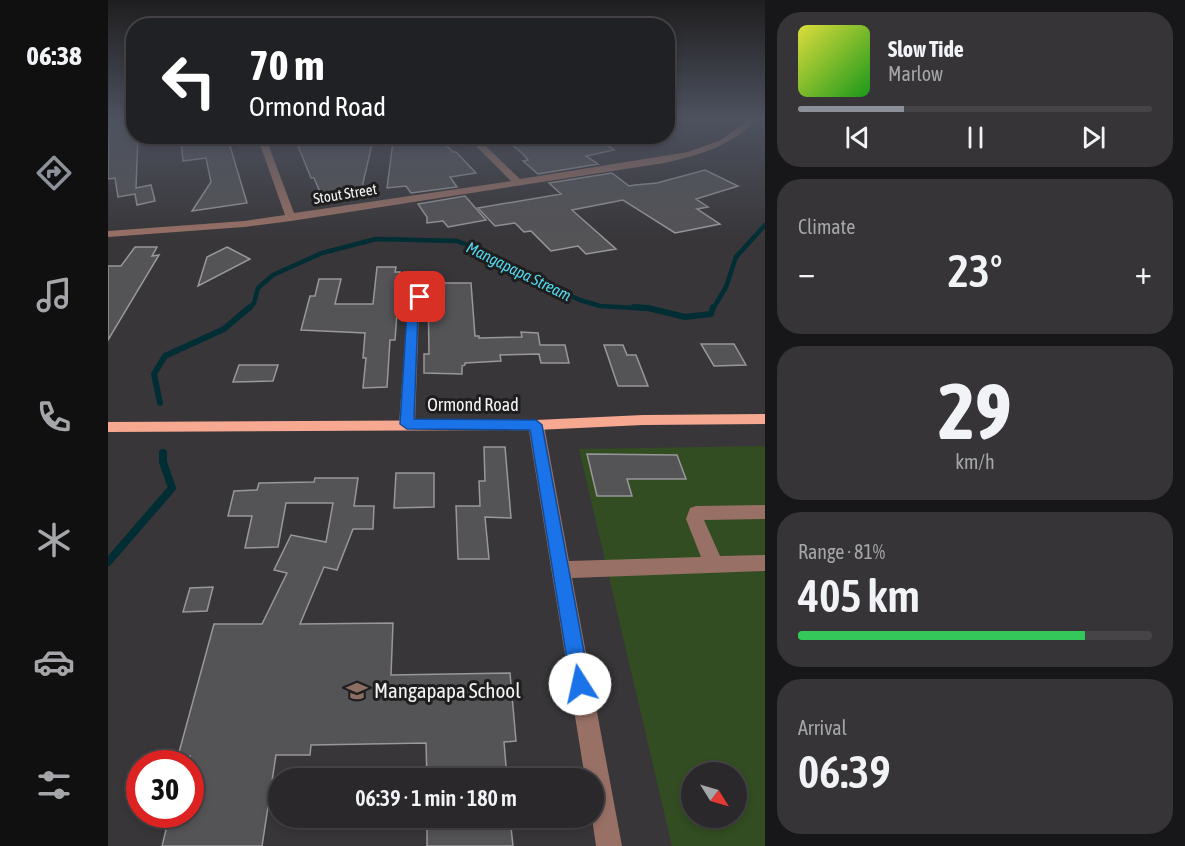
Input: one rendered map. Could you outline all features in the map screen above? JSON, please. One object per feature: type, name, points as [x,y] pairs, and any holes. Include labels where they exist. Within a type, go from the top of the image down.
[{"type":"main road","name":"Ormond Road","points":[[108,427],[536,425],[643,420],[765,419]]},
{"type":"street","points":[[269,158],[291,218]]},
{"type":"street","points":[[493,158],[519,183]]},
{"type":"street","name":"Stout Street","points":[[108,234],[244,224],[291,218],[670,158]]},
{"type":"street","points":[[407,424],[413,312],[420,297]]},
{"type":"street","points":[[536,425],[609,846]]},
{"type":"street","points":[[714,565],[695,519],[696,513],[765,512]]},
{"type":"street","points":[[560,570],[765,563]]},
{"type":"green space","points":[[765,446],[765,846],[672,846],[579,449]]},
{"type":"building","points":[[108,158],[137,158],[136,188],[151,185],[155,201],[137,205],[135,194],[118,197],[115,178],[108,179]]},
{"type":"building","points":[[183,158],[202,158],[183,161]]},
{"type":"building","points":[[206,158],[234,158],[247,203],[192,211],[211,182]]},
{"type":"building","points":[[303,158],[369,158],[361,192],[331,194],[320,192],[314,178],[311,178]]},
{"type":"building","points":[[391,158],[462,158],[476,173],[450,177],[457,187],[411,193],[406,186],[387,188]]},
{"type":"building","points":[[527,158],[590,158],[598,164],[538,174],[523,161],[528,160]]},
{"type":"building","points":[[705,170],[738,186],[696,199],[708,207],[697,209],[720,224],[675,233],[623,200],[572,210],[616,249],[586,254],[578,246],[551,251],[531,231],[524,232],[515,223],[495,226],[478,208],[561,194],[549,183],[612,173],[629,186],[657,183]]},
{"type":"building","points":[[465,196],[486,220],[448,227],[443,221],[427,223],[427,217],[418,204]]},
{"type":"building","points":[[135,247],[157,247],[152,256],[159,255],[108,340],[108,266],[121,266]]},
{"type":"building","points":[[227,247],[250,259],[198,286],[207,257]]},
{"type":"building","points":[[377,267],[396,267],[395,272],[400,272],[395,340],[390,340],[387,387],[363,388],[366,358],[363,358],[365,333],[301,330],[310,296],[315,296],[319,279],[341,279],[335,304],[373,304]]},
{"type":"building","points":[[428,283],[471,283],[475,336],[479,338],[522,337],[521,332],[538,333],[540,345],[565,345],[569,363],[541,363],[539,354],[500,355],[501,361],[465,363],[462,366],[462,374],[424,373],[424,354],[429,354]]},
{"type":"building","points":[[701,344],[734,344],[746,365],[714,366]]},
{"type":"building","points":[[604,345],[623,345],[627,355],[636,355],[648,386],[618,386]]},
{"type":"building","points":[[239,365],[278,365],[273,381],[233,382]]},
{"type":"building","points":[[484,447],[505,447],[511,518],[485,517],[489,559],[458,559],[456,506],[480,506],[479,481],[485,481]]},
{"type":"building","points":[[587,454],[677,455],[686,479],[627,479],[632,496],[597,496]]},
{"type":"building","points":[[396,473],[434,473],[434,507],[394,508]]},
{"type":"building","points":[[315,478],[358,478],[354,506],[374,506],[373,529],[353,529],[337,570],[324,567],[300,624],[393,623],[391,675],[510,673],[516,741],[504,742],[506,768],[427,768],[426,743],[311,745],[310,755],[276,755],[274,768],[268,768],[268,807],[262,846],[162,846],[166,828],[204,828],[204,750],[180,750],[214,624],[262,624],[287,573],[274,570],[291,535],[326,542],[333,503],[286,503],[278,547],[245,548],[252,516],[228,516],[234,491],[257,490],[259,483],[314,482]]},
{"type":"building","points":[[213,587],[207,611],[183,612],[190,588]]},
{"type":"building","points":[[427,828],[511,828],[513,846],[427,846]]},
{"type":"waterway","name":"Mangapapa Stream","points":[[713,309],[726,287],[736,257],[765,225]]},
{"type":"waterway","name":"Mangapapa Stream","points":[[249,309],[254,303],[258,288],[273,275],[322,253],[376,239],[457,241],[478,249],[503,265],[580,300],[600,306],[652,309]]},
{"type":"waterway","name":"Mangapapa Stream","points":[[160,403],[154,374],[165,356],[224,329],[250,307]]},
{"type":"waterway","name":"Mangapapa Stream","points":[[634,307],[685,317],[711,314],[713,307]]},
{"type":"waterway","name":"Mangapapa Stream","points":[[108,562],[172,488],[163,462],[163,453]]},
{"type":"place","name":"Mangapapa School","points":[[357,691]]},
{"type":"route","points":[[420,297],[413,312],[407,424],[536,425],[580,684]]}]
